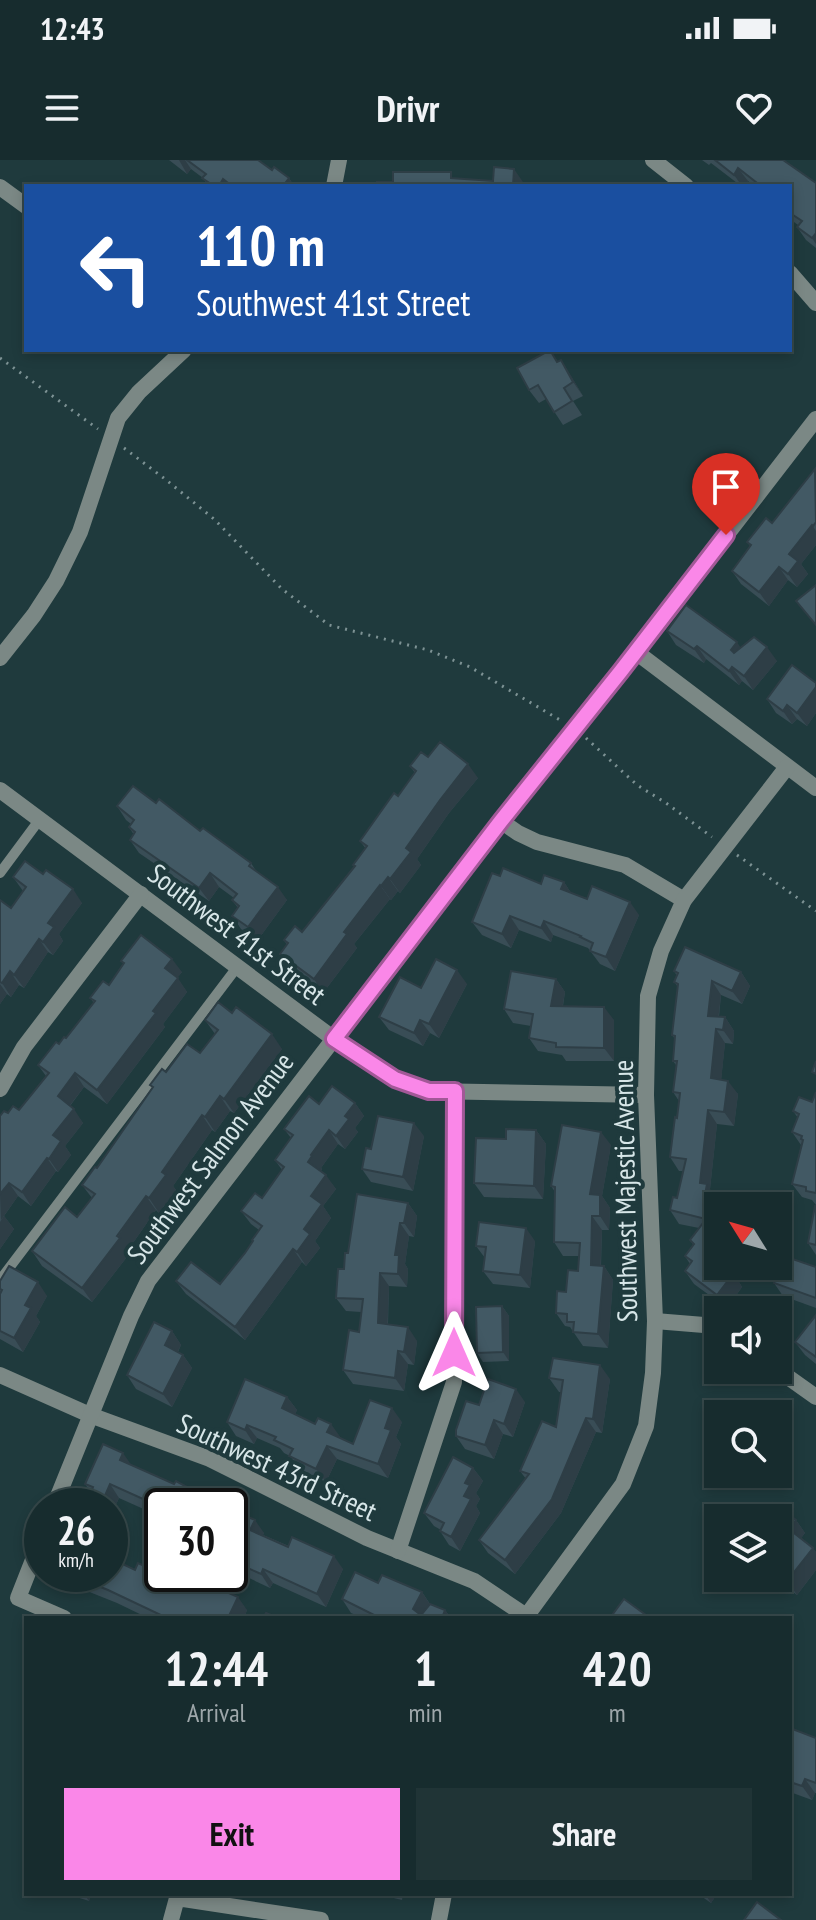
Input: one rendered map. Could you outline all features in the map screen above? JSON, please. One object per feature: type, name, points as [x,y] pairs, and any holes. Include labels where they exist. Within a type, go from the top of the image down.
[{"type":"street","points":[[334,184],[339,160]]},
{"type":"street","points":[[653,160],[683,184]]},
{"type":"street","points":[[0,187],[24,205]]},
{"type":"street","points":[[792,275],[816,303]]},
{"type":"street","points":[[0,658],[56,581],[80,532],[118,418],[139,392],[182,352]]},
{"type":"street","name":"Southwest Salmon Avenue","points":[[61,1488],[148,1281],[501,821],[816,419]]},
{"type":"street","points":[[636,652],[816,788]]},
{"type":"street","name":"Southwest Majestic Avenue","points":[[527,1616],[623,1484],[646,1426],[653,1373],[655,1321],[646,1095],[648,996],[661,951],[684,900],[787,767]]},
{"type":"street","name":"Southwest 41st Street","points":[[0,790],[334,1039],[395,1079],[429,1091],[646,1095]]},
{"type":"street","points":[[501,821],[537,842],[625,865],[684,900]]},
{"type":"street","points":[[0,1089],[24,1047],[141,894]]},
{"type":"street","points":[[398,1551],[454,1382],[455,1091]]},
{"type":"street","points":[[655,1321],[704,1325]]},
{"type":"street","name":"Southwest 43rd Street","points":[[0,1375],[90,1415],[210,1459],[367,1538],[474,1581],[525,1616]]},
{"type":"street","points":[[792,1380],[816,1397]]},
{"type":"street","points":[[24,1583],[18,1598],[59,1616]]},
{"type":"street","points":[[439,1920],[444,1896]]},
{"type":"street","points":[[171,1920],[177,1898],[321,1920]]},
{"type":"lane","points":[[0,873],[40,819]]},
{"type":"lane","points":[[0,1280],[238,966]]},
{"type":"path","points":[[0,358],[165,479],[214,519],[282,589],[329,625],[428,650],[470,667],[575,729],[637,785],[816,911]]},
{"type":"building","points":[[187,160],[258,160],[289,178],[284,184],[229,184],[223,179],[220,184],[211,184],[202,178],[206,174]]},
{"type":"building","points":[[715,160],[783,160],[816,183],[816,233],[812,238],[797,227],[802,221],[792,214],[792,184],[758,184],[738,168],[734,175]]},
{"type":"building","points":[[494,167],[514,169],[513,184],[377,184],[393,182],[393,172],[451,172],[451,178],[493,181]]},
{"type":"building","points":[[551,352],[557,362],[561,360],[573,382],[564,388],[572,401],[554,412],[538,385],[529,390],[517,368]]},
{"type":"building","points":[[815,469],[816,522],[789,554],[798,561],[788,574],[779,567],[759,592],[732,571],[751,545],[747,542],[766,518],[772,523]]},
{"type":"building","points":[[816,585],[816,625],[796,601]]},
{"type":"building","points":[[686,605],[737,642],[731,650],[734,653],[754,637],[767,647],[744,676],[732,667],[729,671],[697,646],[694,649],[667,631]]},
{"type":"building","points":[[792,665],[816,683],[797,713],[787,705],[783,711],[767,699]]},
{"type":"building","points":[[440,742],[468,764],[406,848],[411,852],[390,879],[388,877],[380,885],[344,932],[347,934],[314,979],[280,954],[288,943],[284,940],[295,926],[302,932],[355,866],[367,846],[360,841],[394,793],[398,796],[416,771],[410,766],[421,752],[428,757]]},
{"type":"building","points":[[133,786],[156,803],[159,799],[200,831],[203,828],[278,887],[248,927],[232,916],[239,906],[232,900],[237,894],[210,873],[199,888],[130,840],[135,832],[129,827],[134,820],[117,806]]},
{"type":"building","points":[[25,861],[43,874],[46,870],[73,889],[48,923],[54,927],[43,942],[39,939],[14,975],[10,971],[2,983],[0,900],[11,908],[26,887],[13,877]]},
{"type":"building","points":[[503,868],[541,884],[544,875],[564,882],[561,889],[587,899],[592,886],[630,902],[606,957],[590,951],[593,943],[581,936],[544,921],[541,928],[510,916],[502,934],[472,922],[492,873],[500,876]]},
{"type":"building","points":[[141,935],[172,959],[165,968],[178,978],[153,1011],[156,1013],[97,1090],[75,1073],[58,1096],[74,1109],[53,1135],[61,1141],[22,1192],[9,1183],[0,1194],[0,1116],[4,1111],[8,1113],[13,1106],[19,1110],[49,1073],[38,1065],[56,1042],[59,1044],[66,1038],[95,1001],[90,998],[103,981],[109,985],[124,963],[121,961]]},
{"type":"building","points":[[685,947],[741,972],[732,991],[712,981],[708,1016],[725,1017],[723,1030],[716,1029],[711,1078],[728,1081],[724,1112],[708,1110],[700,1183],[707,1184],[704,1218],[670,1210],[673,1197],[677,1198],[686,1159],[670,1157],[680,1093],[673,1092],[677,1061],[673,1061],[675,1036],[672,1035],[678,984],[674,982],[678,973],[674,971]]},
{"type":"building","points":[[436,959],[457,970],[429,1024],[420,1020],[414,1033],[379,1017],[400,977],[421,988]]},
{"type":"building","points":[[511,971],[556,979],[551,1006],[604,1007],[604,1048],[556,1047],[556,1043],[529,1038],[533,1014],[504,1009]]},
{"type":"building","points":[[218,1002],[232,1013],[236,1007],[272,1034],[224,1099],[220,1096],[205,1117],[202,1115],[162,1172],[166,1175],[149,1198],[146,1196],[117,1236],[120,1238],[82,1288],[32,1251],[65,1207],[77,1217],[95,1194],[82,1185],[153,1087],[150,1085],[162,1069],[166,1072],[187,1044],[200,1053],[218,1030],[205,1020]]},
{"type":"building","points":[[332,1086],[355,1103],[345,1116],[349,1119],[336,1136],[329,1130],[308,1162],[326,1175],[311,1196],[322,1204],[304,1229],[310,1234],[297,1252],[293,1249],[235,1327],[176,1281],[191,1262],[220,1284],[245,1253],[262,1226],[241,1211],[255,1193],[262,1198],[284,1167],[275,1160],[293,1135],[284,1129],[309,1096],[319,1104]]},
{"type":"building","points":[[816,1092],[816,1193],[792,1184],[803,1140],[802,1136],[792,1132],[799,1114],[793,1111],[799,1097],[812,1102]]},
{"type":"building","points":[[378,1116],[414,1123],[403,1177],[362,1169],[366,1148],[371,1149]]},
{"type":"building","points":[[562,1125],[601,1132],[590,1194],[600,1195],[600,1216],[592,1216],[591,1265],[604,1266],[598,1334],[573,1332],[574,1322],[567,1322],[567,1314],[556,1313],[557,1291],[566,1292],[568,1270],[578,1271],[580,1243],[554,1242],[555,1187],[551,1186]]},
{"type":"building","points":[[506,1129],[536,1130],[534,1186],[474,1183],[476,1138],[506,1139]]},
{"type":"building","points":[[357,1194],[408,1203],[404,1223],[400,1223],[395,1255],[399,1255],[398,1274],[380,1273],[378,1323],[408,1327],[404,1352],[398,1351],[395,1378],[343,1370],[349,1330],[359,1332],[363,1299],[336,1298],[338,1269],[344,1269]]},
{"type":"building","points":[[816,1206],[816,1245],[808,1243]]},
{"type":"building","points":[[479,1222],[526,1228],[520,1275],[483,1271],[486,1247],[476,1246]]},
{"type":"building","points":[[704,1222],[704,1280],[728,1280],[717,1295],[685,1271],[692,1261],[685,1256],[694,1244],[690,1240]]},
{"type":"building","points":[[792,1259],[816,1267],[816,1298],[774,1283],[775,1280],[792,1280]]},
{"type":"building","points":[[9,1266],[38,1282],[25,1305],[31,1308],[14,1338],[0,1331],[0,1281]]},
{"type":"building","points":[[502,1306],[503,1352],[477,1353],[476,1307]]},
{"type":"building","points":[[816,1315],[816,1357],[795,1342]]},
{"type":"building","points":[[154,1322],[172,1331],[165,1345],[183,1355],[163,1394],[127,1375]]},
{"type":"building","points":[[553,1358],[600,1365],[593,1419],[586,1418],[552,1499],[505,1560],[479,1540],[529,1474],[520,1471],[542,1421],[556,1427],[563,1380],[549,1378]]},
{"type":"building","points":[[245,1379],[287,1397],[282,1408],[315,1424],[318,1418],[331,1424],[327,1432],[353,1444],[370,1400],[392,1408],[385,1428],[391,1430],[378,1464],[327,1446],[316,1469],[289,1456],[293,1449],[274,1440],[276,1437],[247,1425],[245,1430],[227,1422]]},
{"type":"building","points":[[488,1379],[516,1389],[504,1424],[494,1420],[485,1445],[456,1436],[456,1430],[466,1401],[479,1405]]},
{"type":"building","points":[[103,1444],[123,1453],[120,1460],[189,1488],[144,1488],[144,1499],[128,1492],[128,1488],[110,1484],[108,1488],[93,1488],[85,1484]]},
{"type":"building","points":[[453,1457],[473,1468],[465,1483],[470,1485],[464,1496],[471,1499],[451,1537],[440,1531],[444,1523],[424,1513]]},
{"type":"building","points":[[248,1517],[255,1520],[250,1530],[288,1547],[292,1537],[334,1556],[317,1594],[263,1569],[261,1574],[248,1568]]},
{"type":"building","points":[[792,1531],[813,1548],[792,1575]]},
{"type":"building","points":[[138,1563],[144,1566],[144,1592],[227,1592],[238,1597],[229,1616],[163,1616],[112,1592],[128,1592],[128,1567],[135,1570]]},
{"type":"building","points":[[355,1572],[378,1583],[382,1575],[422,1592],[413,1609],[421,1615],[430,1604],[445,1610],[443,1616],[376,1616],[342,1599]]},
{"type":"building","points":[[624,1599],[647,1616],[611,1616]]},
{"type":"building","points":[[792,1729],[816,1738],[816,1783],[805,1779],[802,1786],[792,1783]]},
{"type":"building","points":[[757,1902],[781,1920],[744,1920]]},
{"type":"route","points":[[454,1353],[455,1091],[429,1091],[395,1079],[334,1039],[726,535]]}]
